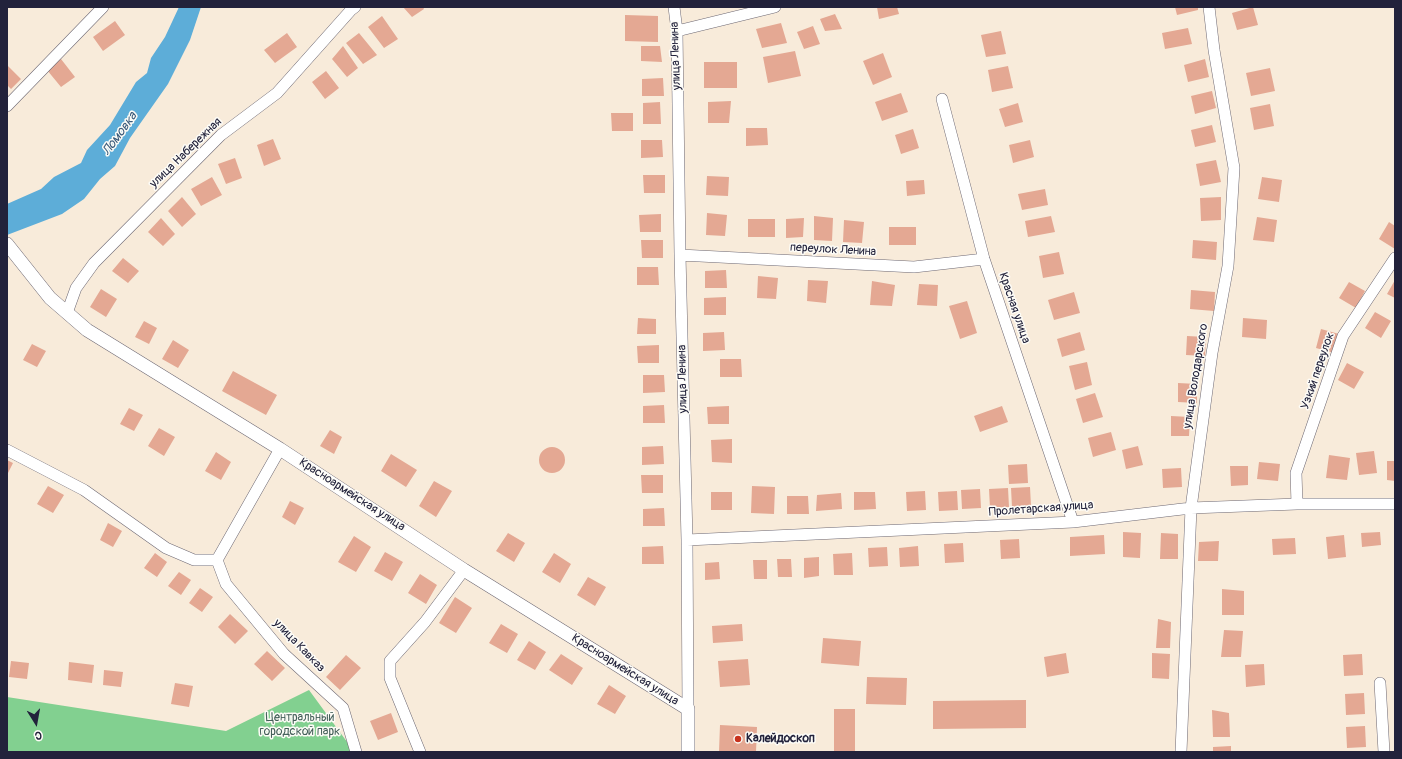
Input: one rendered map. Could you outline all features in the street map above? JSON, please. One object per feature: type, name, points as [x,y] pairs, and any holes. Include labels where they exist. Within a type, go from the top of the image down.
[{"type":"street","points":[[7,106],[103,7]]},
{"type":"street","name":"улица Набережная","points":[[67,313],[76,288],[94,263],[222,135],[277,93],[355,7]]},
{"type":"street","name":"улица Ленина","points":[[674,7],[677,31],[680,255],[687,540],[688,752]]},
{"type":"street","points":[[677,31],[775,7]]},
{"type":"street","name":"улица Володарского","points":[[1181,752],[1191,508],[1212,353],[1228,266],[1234,168],[1214,50],[1209,7]]},
{"type":"street","name":"Красная улица","points":[[942,100],[984,258],[1073,522]]},
{"type":"street","name":"Красноармейская улица","points":[[7,244],[50,298],[87,330],[280,449],[464,570],[688,709]]},
{"type":"street","name":"переулок Ленина","points":[[680,255],[914,267],[984,258]]},
{"type":"street","name":"Узкий переулок","points":[[1297,504],[1296,473],[1343,336],[1395,258]]},
{"type":"street","points":[[7,450],[84,490],[166,548],[194,560],[216,560],[280,449]]},
{"type":"street","name":"Пролетарская улица","points":[[687,540],[1073,522],[1191,508],[1297,504],[1395,504]]},
{"type":"street","name":"улица Кавказ","points":[[216,560],[226,584],[284,654],[343,708],[356,752]]},
{"type":"street","points":[[420,752],[390,678],[390,661],[426,622],[464,570]]},
{"type":"street","points":[[1380,683],[1384,752]]},
{"type":"green space","name":"Центральный городской парк","points":[[309,690],[353,752],[7,752],[7,697],[226,731]]},
{"type":"water","name":"Ломовка","points":[[179,7],[201,7],[190,40],[168,84],[130,138],[115,166],[100,179],[84,199],[62,214],[7,235],[7,204],[41,189],[54,177],[81,163],[87,150],[110,125],[136,82],[147,73],[151,58],[165,37]]},
{"type":"building","points":[[403,7],[423,7],[424,9],[412,17]]},
{"type":"building","points":[[877,7],[897,7],[899,14],[879,19]]},
{"type":"building","points":[[1175,7],[1198,7],[1198,10],[1177,15]]},
{"type":"building","points":[[1253,7],[1258,25],[1237,30],[1232,13]]},
{"type":"building","points":[[835,14],[842,29],[825,31],[820,19]]},
{"type":"building","points":[[625,15],[658,16],[658,42],[625,41]]},
{"type":"building","points":[[382,16],[398,39],[384,48],[368,27]]},
{"type":"building","points":[[115,21],[125,35],[103,51],[93,37]]},
{"type":"building","points":[[781,23],[787,43],[762,48],[756,29]]},
{"type":"building","points":[[813,26],[820,44],[804,49],[797,32]]},
{"type":"building","points":[[1188,28],[1192,44],[1165,49],[1162,33]]},
{"type":"building","points":[[1001,31],[1006,54],[986,57],[981,35]]},
{"type":"building","points":[[287,33],[297,47],[275,63],[264,50]]},
{"type":"building","points":[[359,33],[377,55],[363,64],[346,43]]},
{"type":"building","points":[[343,46],[358,68],[347,77],[332,59]]},
{"type":"building","points":[[641,46],[660,46],[662,62],[641,61]]},
{"type":"building","points":[[795,51],[801,76],[768,83],[763,57]]},
{"type":"building","points":[[883,53],[892,77],[873,85],[863,61]]},
{"type":"building","points":[[61,59],[75,77],[61,87],[47,70]]},
{"type":"building","points":[[1205,59],[1209,77],[1188,82],[1184,65]]},
{"type":"building","points":[[704,62],[737,62],[737,88],[704,88]]},
{"type":"building","points":[[7,65],[21,79],[11,89],[7,85]]},
{"type":"building","points":[[1008,66],[1013,88],[992,92],[988,70]]},
{"type":"building","points":[[1270,68],[1275,91],[1251,96],[1246,73]]},
{"type":"building","points":[[326,71],[339,88],[325,99],[312,82]]},
{"type":"building","points":[[663,78],[664,96],[642,96],[642,79]]},
{"type":"building","points":[[1212,91],[1216,108],[1195,114],[1191,96]]},
{"type":"building","points":[[901,93],[908,112],[882,121],[875,102]]},
{"type":"building","points":[[731,101],[729,123],[708,123],[708,102]]},
{"type":"building","points":[[660,102],[661,124],[643,124],[643,103]]},
{"type":"building","points":[[1018,103],[1023,122],[1005,127],[999,109]]},
{"type":"building","points":[[1270,104],[1274,126],[1254,130],[1250,108]]},
{"type":"building","points":[[611,113],[633,113],[633,131],[612,131]]},
{"type":"building","points":[[1212,125],[1216,142],[1195,147],[1191,130]]},
{"type":"building","points":[[746,128],[767,128],[768,145],[746,146]]},
{"type":"building","points":[[913,129],[919,148],[901,154],[895,135]]},
{"type":"building","points":[[273,139],[281,159],[264,166],[257,145]]},
{"type":"building","points":[[641,140],[662,140],[663,157],[641,158]]},
{"type":"building","points":[[1030,140],[1034,157],[1013,163],[1009,145]]},
{"type":"building","points":[[235,158],[242,178],[226,184],[218,164]]},
{"type":"building","points":[[1216,160],[1221,182],[1200,186],[1196,164]]},
{"type":"building","points":[[643,175],[665,175],[665,193],[644,193]]},
{"type":"building","points":[[707,176],[729,177],[728,196],[706,195]]},
{"type":"building","points":[[212,177],[222,195],[201,206],[191,189]]},
{"type":"building","points":[[1262,177],[1282,180],[1279,202],[1258,199]]},
{"type":"building","points":[[924,180],[925,194],[907,196],[906,181]]},
{"type":"building","points":[[1045,189],[1048,205],[1022,210],[1018,194]]},
{"type":"building","points":[[182,197],[196,214],[182,227],[168,211]]},
{"type":"building","points":[[1221,197],[1221,220],[1201,221],[1200,198]]},
{"type":"building","points":[[707,213],[727,215],[725,236],[706,235]]},
{"type":"building","points":[[661,214],[661,232],[640,232],[639,215]]},
{"type":"building","points":[[814,216],[833,218],[832,241],[814,240]]},
{"type":"building","points":[[1051,216],[1055,232],[1028,237],[1025,221]]},
{"type":"building","points":[[1257,217],[1277,220],[1274,242],[1253,240]]},
{"type":"building","points":[[161,218],[175,234],[163,246],[148,232]]},
{"type":"building","points":[[804,218],[803,237],[786,238],[786,219]]},
{"type":"building","points":[[748,219],[775,219],[775,237],[748,237]]},
{"type":"building","points":[[844,220],[864,222],[862,243],[843,242]]},
{"type":"building","points":[[1389,222],[1395,226],[1395,249],[1379,239]]},
{"type":"building","points":[[889,227],[916,227],[916,245],[889,245]]},
{"type":"building","points":[[641,240],[663,240],[663,258],[642,258]]},
{"type":"building","points":[[1193,240],[1217,242],[1216,260],[1192,258]]},
{"type":"building","points":[[1059,252],[1064,274],[1043,278],[1039,256]]},
{"type":"building","points":[[123,258],[139,271],[128,283],[112,271]]},
{"type":"building","points":[[637,267],[658,267],[659,285],[637,285]]},
{"type":"building","points":[[726,270],[727,288],[705,288],[705,271]]},
{"type":"building","points":[[758,276],[778,278],[776,299],[757,298]]},
{"type":"building","points":[[808,280],[828,281],[826,303],[807,301]]},
{"type":"building","points":[[1395,280],[1395,298],[1387,294]]},
{"type":"building","points":[[872,281],[895,285],[892,306],[870,305]]},
{"type":"building","points":[[1349,282],[1365,291],[1356,308],[1339,298]]},
{"type":"building","points":[[919,284],[938,285],[937,306],[917,305]]},
{"type":"building","points":[[101,289],[117,299],[106,317],[90,307]]},
{"type":"building","points":[[1191,290],[1215,292],[1214,311],[1190,309]]},
{"type":"building","points":[[1074,292],[1080,313],[1054,320],[1048,300]]},
{"type":"building","points":[[726,297],[726,315],[704,315],[704,298]]},
{"type":"building","points":[[967,301],[977,333],[960,339],[949,306]]},
{"type":"building","points":[[1375,312],[1391,321],[1381,338],[1365,328]]},
{"type":"building","points":[[638,318],[656,319],[656,334],[637,334]]},
{"type":"building","points":[[1243,318],[1267,320],[1266,339],[1242,337]]},
{"type":"building","points":[[144,321],[157,328],[149,344],[135,337]]},
{"type":"building","points":[[1321,329],[1339,334],[1334,353],[1316,348]]},
{"type":"building","points":[[724,332],[725,350],[703,351],[703,333]]},
{"type":"building","points":[[1080,332],[1085,350],[1062,357],[1057,339]]},
{"type":"building","points":[[1187,336],[1206,337],[1205,356],[1186,355]]},
{"type":"building","points":[[173,340],[189,350],[178,368],[162,359]]},
{"type":"building","points":[[32,344],[46,351],[37,367],[23,360]]},
{"type":"building","points":[[659,345],[659,363],[638,363],[637,346]]},
{"type":"building","points":[[720,359],[741,359],[742,377],[720,377]]},
{"type":"building","points":[[1087,362],[1092,385],[1075,390],[1069,366]]},
{"type":"building","points":[[1347,363],[1364,372],[1354,389],[1338,380]]},
{"type":"building","points":[[233,371],[277,395],[266,415],[222,391]]},
{"type":"building","points":[[643,375],[664,375],[665,392],[643,393]]},
{"type":"building","points":[[1178,383],[1197,384],[1197,403],[1178,402]]},
{"type":"building","points":[[1095,393],[1103,417],[1083,423],[1076,399]]},
{"type":"building","points":[[664,405],[665,423],[643,423],[643,406]]},
{"type":"building","points":[[729,406],[729,424],[708,424],[707,407]]},
{"type":"building","points":[[1002,406],[1008,422],[980,432],[974,416]]},
{"type":"building","points":[[129,408],[143,415],[134,431],[120,424]]},
{"type":"building","points":[[1171,416],[1190,417],[1189,436],[1171,436]]},
{"type":"building","points":[[159,428],[175,437],[164,456],[148,446]]},
{"type":"building","points":[[330,430],[342,437],[334,454],[320,446]]},
{"type":"building","points":[[1111,432],[1116,450],[1093,457],[1088,438]]},
{"type":"building","points":[[732,439],[732,463],[712,462],[711,440]]},
{"type":"building","points":[[663,446],[664,464],[642,465],[642,447]]},
{"type":"building","points":[[1138,446],[1143,465],[1126,469],[1122,450]]},
{"type":"building","points":[[552,447],[561,451],[565,460],[561,469],[552,473],[543,469],[539,460],[543,451]]},
{"type":"building","points":[[1374,451],[1377,473],[1359,475],[1356,453]]},
{"type":"building","points":[[216,452],[231,462],[221,480],[205,471]]},
{"type":"building","points":[[391,454],[417,470],[406,487],[381,471]]},
{"type":"building","points":[[1329,455],[1350,458],[1347,480],[1326,478]]},
{"type":"building","points":[[7,460],[13,463],[7,475]]},
{"type":"building","points":[[1387,461],[1395,461],[1395,481],[1387,480]]},
{"type":"building","points":[[1259,462],[1280,464],[1278,481],[1257,479]]},
{"type":"building","points":[[1027,464],[1028,483],[1009,484],[1008,465]]},
{"type":"building","points":[[1230,466],[1248,466],[1248,485],[1231,486]]},
{"type":"building","points":[[1181,468],[1182,487],[1163,488],[1162,469]]},
{"type":"building","points":[[641,475],[663,475],[663,493],[642,493]]},
{"type":"building","points":[[434,481],[452,491],[436,517],[419,506]]},
{"type":"building","points":[[48,486],[64,495],[53,513],[37,504]]},
{"type":"building","points":[[752,486],[775,487],[774,514],[751,513]]},
{"type":"building","points":[[1030,487],[1031,506],[1012,507],[1011,488]]},
{"type":"building","points":[[1008,488],[1009,507],[990,508],[989,489]]},
{"type":"building","points":[[980,489],[981,508],[962,509],[961,490]]},
{"type":"building","points":[[925,491],[926,510],[907,511],[906,492]]},
{"type":"building","points":[[957,491],[958,510],[939,511],[938,492]]},
{"type":"building","points":[[711,492],[732,492],[732,510],[711,510]]},
{"type":"building","points":[[854,492],[875,492],[876,509],[854,510]]},
{"type":"building","points":[[841,493],[842,509],[816,511],[817,495]]},
{"type":"building","points":[[787,496],[808,496],[809,514],[787,514]]},
{"type":"building","points":[[290,501],[304,508],[295,525],[282,517]]},
{"type":"building","points":[[664,508],[665,526],[643,526],[643,509]]},
{"type":"building","points":[[108,523],[122,531],[113,547],[100,540]]},
{"type":"building","points":[[1123,532],[1141,533],[1140,558],[1123,557]]},
{"type":"building","points":[[1380,532],[1381,545],[1362,547],[1361,533]]},
{"type":"building","points":[[508,533],[525,543],[514,562],[496,551]]},
{"type":"building","points":[[1161,533],[1178,534],[1178,559],[1160,559]]},
{"type":"building","points":[[1104,535],[1105,554],[1070,556],[1070,537]]},
{"type":"building","points":[[1344,535],[1346,557],[1328,559],[1326,537]]},
{"type":"building","points":[[354,536],[371,547],[356,572],[338,562]]},
{"type":"building","points":[[1295,538],[1296,554],[1273,555],[1272,539]]},
{"type":"building","points":[[1019,539],[1020,558],[1001,559],[1000,540]]},
{"type":"building","points":[[1219,541],[1218,561],[1198,561],[1199,542]]},
{"type":"building","points":[[963,543],[964,562],[945,563],[944,544]]},
{"type":"building","points":[[663,546],[664,564],[642,564],[642,547]]},
{"type":"building","points":[[918,546],[919,566],[900,567],[899,548]]},
{"type":"building","points":[[887,547],[888,566],[869,567],[868,548]]},
{"type":"building","points":[[385,552],[403,562],[392,581],[374,571]]},
{"type":"building","points":[[155,553],[167,562],[157,577],[144,568]]},
{"type":"building","points":[[554,553],[571,564],[560,583],[542,572]]},
{"type":"building","points":[[852,553],[853,575],[834,575],[833,554]]},
{"type":"building","points":[[819,557],[819,576],[804,578],[804,558]]},
{"type":"building","points":[[777,559],[791,559],[792,577],[778,577]]},
{"type":"building","points":[[753,560],[767,560],[767,579],[754,579]]},
{"type":"building","points":[[719,562],[720,579],[705,580],[705,563]]},
{"type":"building","points":[[179,572],[191,580],[181,595],[168,586]]},
{"type":"building","points":[[420,574],[437,585],[426,604],[408,593]]},
{"type":"building","points":[[588,577],[606,587],[595,606],[577,595]]},
{"type":"building","points":[[200,588],[213,597],[202,612],[189,603]]},
{"type":"building","points":[[1222,589],[1244,591],[1244,615],[1222,615]]},
{"type":"building","points":[[455,597],[472,608],[456,633],[439,623]]},
{"type":"building","points":[[230,614],[248,631],[235,644],[218,627]]},
{"type":"building","points":[[1158,619],[1171,622],[1170,648],[1156,648]]},
{"type":"building","points":[[501,624],[518,634],[507,653],[489,643]]},
{"type":"building","points":[[742,624],[743,641],[713,643],[712,626]]},
{"type":"building","points":[[1224,630],[1243,631],[1241,657],[1221,657]]},
{"type":"building","points":[[823,638],[861,641],[859,666],[821,663]]},
{"type":"building","points":[[529,641],[546,652],[535,670],[517,660]]},
{"type":"building","points":[[267,651],[285,668],[272,681],[254,664]]},
{"type":"building","points":[[1066,653],[1069,673],[1047,677],[1044,657]]},
{"type":"building","points":[[1152,653],[1170,654],[1169,679],[1152,678]]},
{"type":"building","points":[[561,654],[583,668],[572,685],[549,670]]},
{"type":"building","points":[[1362,654],[1363,675],[1344,676],[1343,655]]},
{"type":"building","points":[[346,655],[361,668],[340,690],[326,677]]},
{"type":"building","points":[[748,659],[750,685],[720,687],[718,661]]},
{"type":"building","points":[[11,661],[29,663],[27,679],[9,677]]},
{"type":"building","points":[[69,662],[94,665],[92,683],[68,680]]},
{"type":"building","points":[[1264,664],[1265,685],[1246,687],[1245,665]]},
{"type":"building","points":[[104,670],[123,672],[121,687],[103,685]]},
{"type":"building","points":[[867,677],[907,678],[906,705],[866,704]]},
{"type":"building","points":[[175,683],[193,686],[189,707],[171,704]]},
{"type":"building","points":[[609,685],[626,696],[615,714],[597,704]]},
{"type":"building","points":[[1364,693],[1365,714],[1346,715],[1345,694]]},
{"type":"building","points":[[1026,700],[1026,728],[933,729],[933,701]]},
{"type":"building","points":[[834,709],[855,709],[855,752],[834,752]]},
{"type":"building","points":[[1212,710],[1229,713],[1230,737],[1213,737]]},
{"type":"building","points":[[391,713],[398,732],[378,740],[370,721]]},
{"type":"building","name":"Калейдоскоп","points":[[720,725],[757,727],[756,752],[719,752]]},
{"type":"building","points":[[1365,726],[1366,747],[1347,748],[1346,727]]},
{"type":"building","points":[[1231,746],[1231,752],[1213,752],[1213,747]]},
{"type":"place","name":"Калейдоскоп","points":[[738,739]]}]
